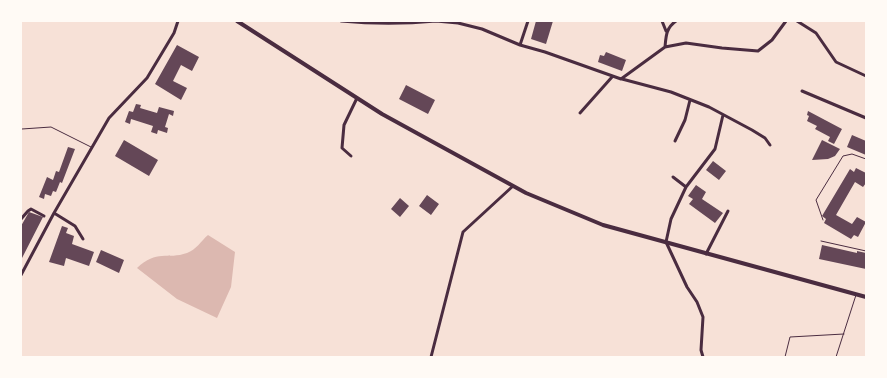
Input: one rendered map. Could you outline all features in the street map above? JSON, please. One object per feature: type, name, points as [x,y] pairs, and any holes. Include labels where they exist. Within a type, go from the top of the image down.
[{"type":"street","points":[[22,273],[91,147],[109,118],[147,78],[174,33],[178,21]]},
{"type":"street","points":[[237,21],[382,114],[526,193],[603,225],[866,297]]},
{"type":"street","points":[[341,21],[374,24],[436,21],[458,23],[482,29],[520,45],[554,55],[612,77],[671,92],[752,130],[765,138],[770,145]]},
{"type":"street","points":[[520,45],[528,21]]},
{"type":"street","points":[[662,21],[666,32],[665,47]]},
{"type":"street","points":[[666,32],[671,24],[676,21]]},
{"type":"street","points":[[622,79],[665,47],[686,43],[758,51],[772,40],[786,21]]},
{"type":"street","points":[[797,21],[816,33],[836,62],[866,76]]},
{"type":"street","points":[[580,112],[612,77]]},
{"type":"street","points":[[802,91],[866,118]]},
{"type":"street","points":[[351,156],[342,148],[344,125],[358,98]]},
{"type":"street","points":[[675,141],[686,120],[690,100]]},
{"type":"street","points":[[703,357],[703,317],[666,242],[670,219],[686,187],[716,149],[723,115]]},
{"type":"street","points":[[673,177],[686,187]]},
{"type":"street","points":[[431,357],[463,232],[513,186]]},
{"type":"street","points":[[21,219],[31,209],[44,216]]},
{"type":"street","points":[[706,254],[728,211]]},
{"type":"street","points":[[54,213],[75,226],[83,239]]},
{"type":"lane","points":[[22,129],[51,127],[91,147]]},
{"type":"lane","points":[[823,220],[816,200],[843,156],[852,154],[866,159]]},
{"type":"lane","points":[[821,241],[866,250]]},
{"type":"lane","points":[[836,357],[856,294]]},
{"type":"lane","points":[[785,357],[790,337],[844,334]]},
{"type":"shaded area","points":[[208,235],[235,252],[231,287],[217,318],[177,299],[137,268],[144,262],[156,257],[180,255],[190,252]]},
{"type":"building","points":[[536,21],[553,21],[546,44],[531,39]]},
{"type":"building","points":[[177,45],[199,57],[192,71],[181,65],[173,81],[187,88],[181,100],[155,84]]},
{"type":"building","points":[[606,52],[626,60],[622,71],[598,62],[600,55],[604,56]]},
{"type":"building","points":[[406,85],[435,100],[428,114],[399,99]]},
{"type":"building","points":[[136,104],[141,105],[140,108],[157,113],[159,107],[174,111],[173,116],[169,114],[165,127],[168,128],[167,133],[158,130],[157,134],[151,132],[153,126],[131,119],[130,124],[125,122],[129,111],[133,112]]},
{"type":"building","points":[[808,111],[842,129],[834,144],[828,141],[830,137],[815,129],[817,126],[807,121]]},
{"type":"building","points":[[852,135],[866,141],[866,155],[847,147]]},
{"type":"building","points":[[124,140],[158,160],[149,176],[115,156]]},
{"type":"building","points":[[822,140],[840,149],[835,156],[828,159],[812,160]]},
{"type":"building","points":[[68,147],[75,149],[62,183],[60,182],[56,192],[53,191],[51,196],[45,194],[44,199],[39,197],[47,177],[53,180],[56,171],[59,172]]},
{"type":"building","points":[[713,161],[726,171],[719,180],[706,170]]},
{"type":"building","points":[[856,168],[866,173],[866,183],[863,187],[855,182],[836,215],[852,224],[857,217],[866,222],[858,237],[854,235],[851,239],[824,223],[826,219],[822,216],[850,169],[854,172]]},
{"type":"building","points":[[696,185],[706,192],[702,199],[723,213],[715,223],[689,204],[693,199],[688,196]]},
{"type":"building","points":[[427,195],[439,204],[431,215],[419,206]]},
{"type":"building","points":[[400,198],[409,206],[400,217],[391,209]]},
{"type":"building","points":[[29,212],[43,217],[21,260],[21,226]]},
{"type":"building","points":[[62,226],[68,228],[66,233],[74,236],[72,244],[94,252],[89,266],[66,258],[64,266],[49,262]]},
{"type":"building","points":[[822,245],[857,253],[857,251],[866,253],[866,269],[819,259]]},
{"type":"building","points":[[101,250],[124,260],[119,273],[96,262]]}]
